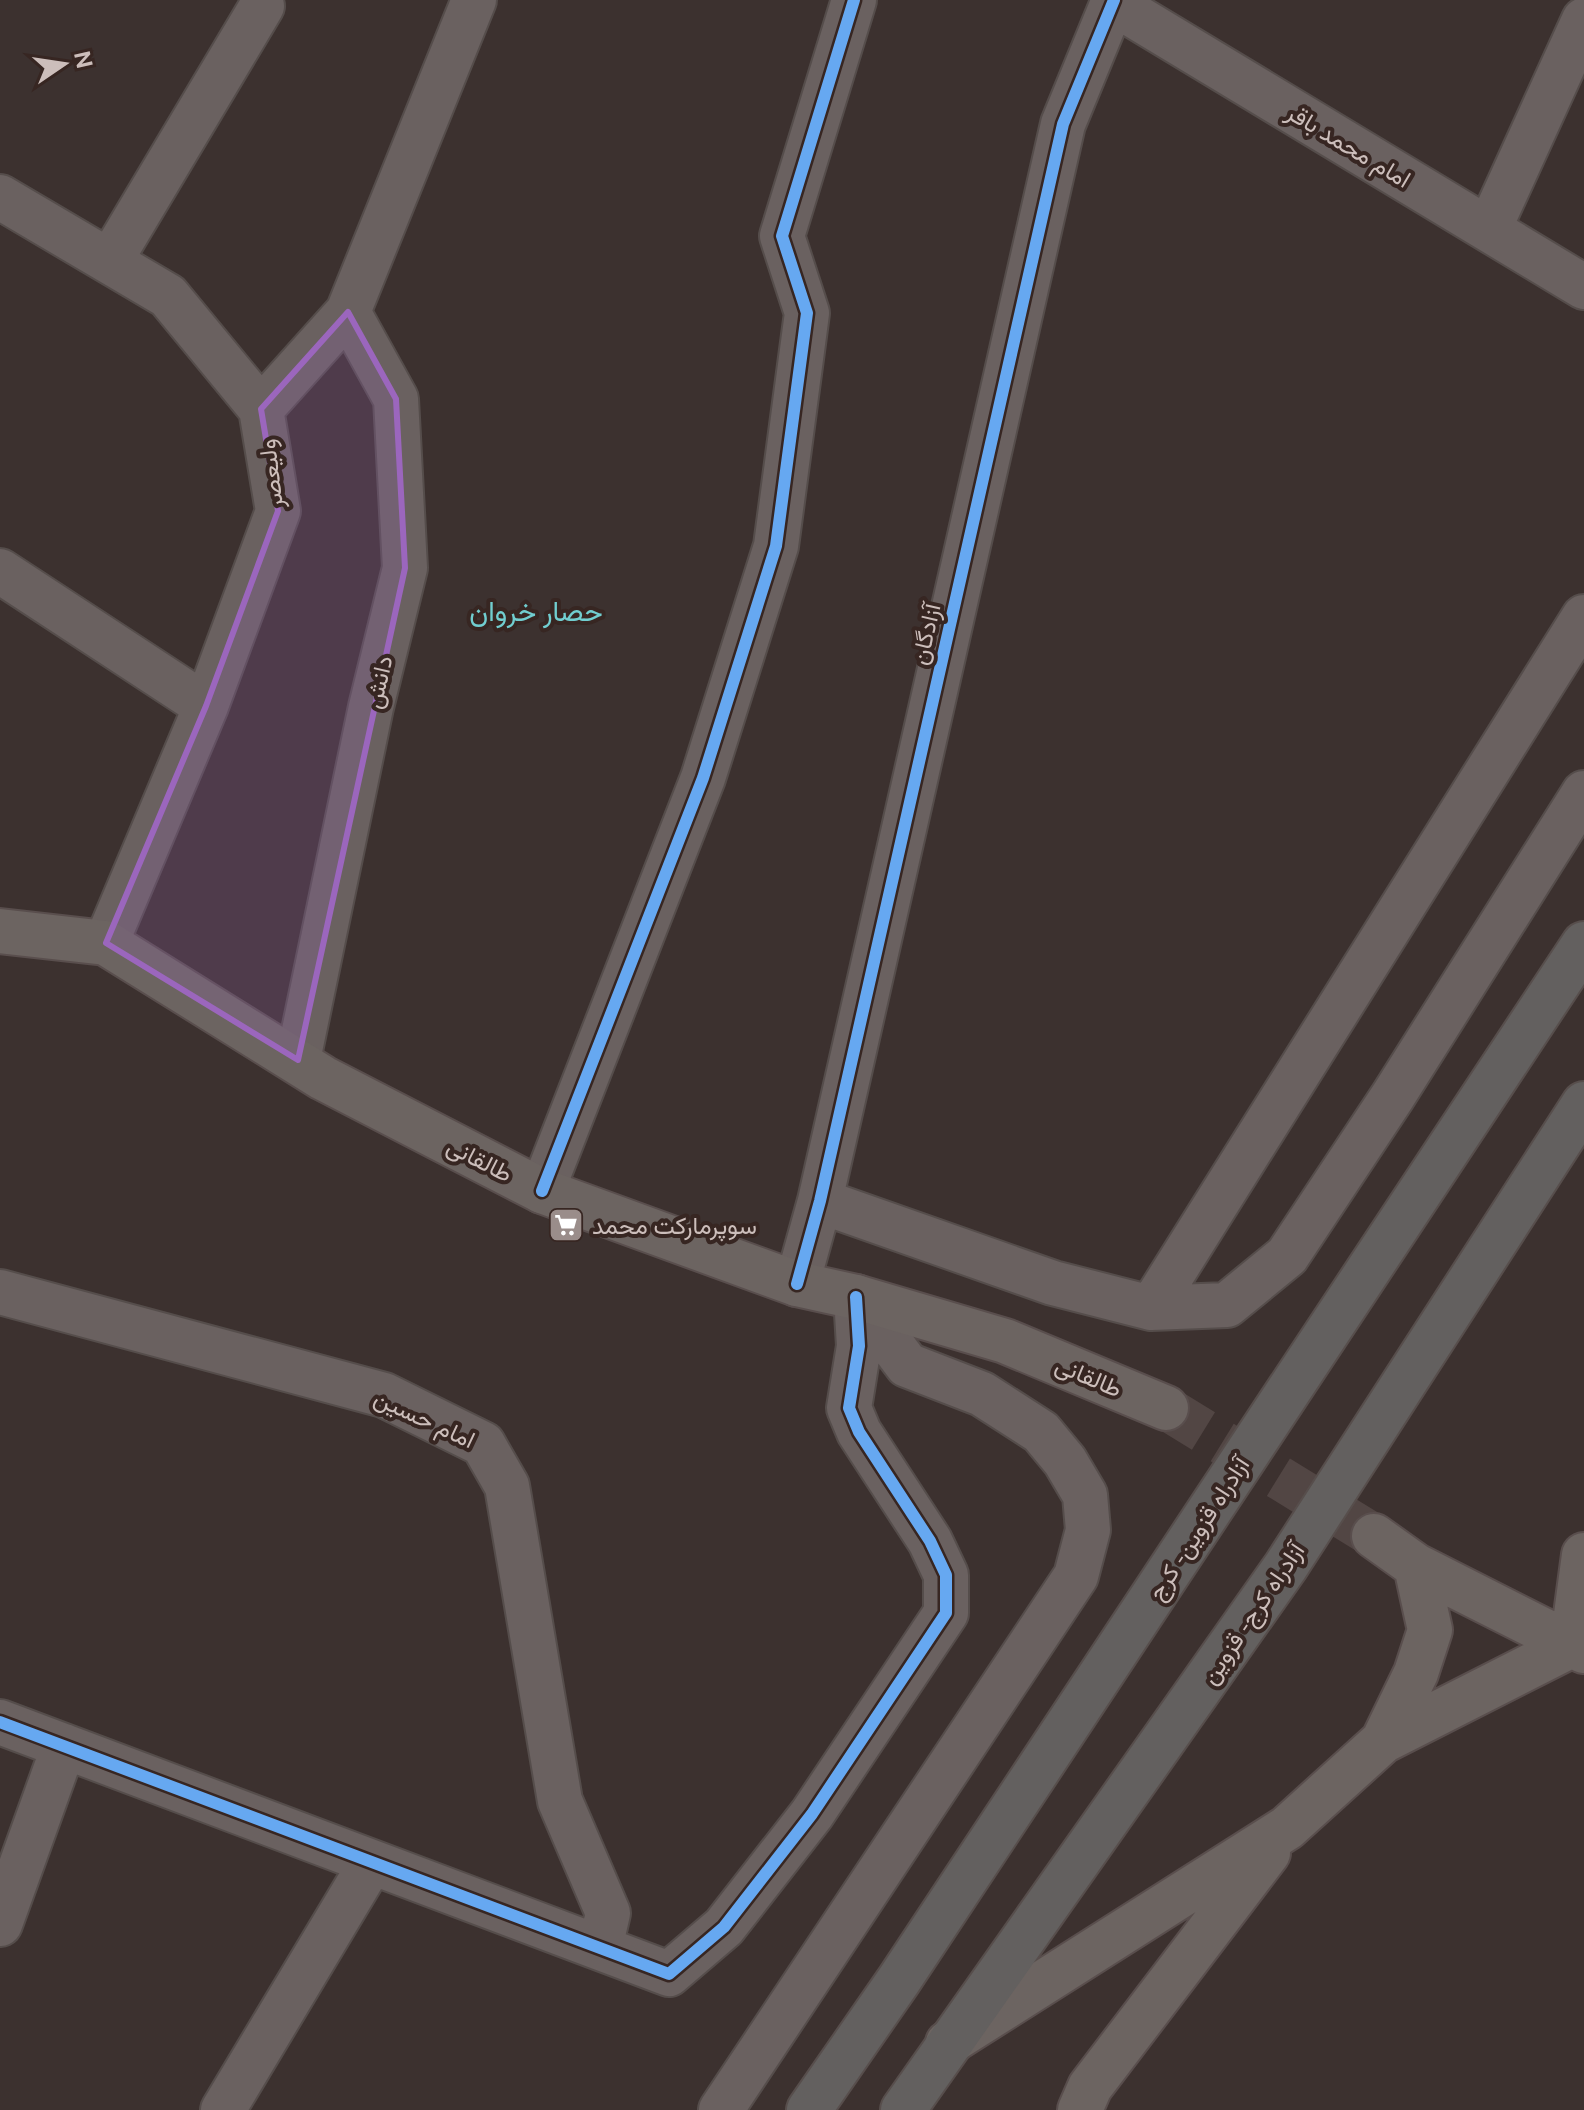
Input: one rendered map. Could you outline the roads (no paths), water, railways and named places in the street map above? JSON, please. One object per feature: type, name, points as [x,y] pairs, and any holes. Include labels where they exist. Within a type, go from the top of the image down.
[{"type":"highway","name":"آزادراه قزوین - کرج","points":[[809,2110],[899,1980],[1584,944]]},
{"type":"highway","name":"آزادراه کرج - قزوین","points":[[903,2110],[1286,1566],[1584,1104]]},
{"type":"main road","name":"طالقانی","points":[[4,939],[106,943],[323,1078],[542,1191],[797,1284],[856,1297],[1005,1341],[1166,1408]]},
{"type":"main road","points":[[1374,1536],[1416,1566],[1578,1648]]},
{"type":"main road","points":[[1578,1648],[1584,1555]]},
{"type":"main road","points":[[1383,1741],[1416,1673],[1430,1630],[1416,1566]]},
{"type":"main road","points":[[948,2043],[1287,1828],[1383,1741],[1578,1648]]},
{"type":"main road","points":[[1080,2110],[1090,2087],[1287,1828]]},
{"type":"street","points":[[261,409],[348,312],[474,0]]},
{"type":"street","points":[[542,1191],[703,778],[776,546],[807,313],[782,236],[854,0]]},
{"type":"street","name":"امام محمد باقر","points":[[1114,1],[1584,287]]},
{"type":"street","name":"آزادگان","points":[[797,1284],[820,1201],[1063,124],[1114,1]]},
{"type":"street","points":[[110,261],[262,6]]},
{"type":"street","points":[[1489,229],[1584,20]]},
{"type":"street","name":"ولیعصر","points":[[0,197],[168,296],[261,409],[278,511],[206,706],[106,943]]},
{"type":"street","name":"دانش","points":[[298,1060],[371,707],[405,568],[396,399],[348,312]]},
{"type":"street","points":[[0,571],[206,706]]},
{"type":"street","points":[[1151,1308],[1584,617]]},
{"type":"street","points":[[820,1201],[1053,1283],[1151,1308],[1227,1305],[1287,1256],[1393,1096],[1584,793]]},
{"type":"street","name":"امام حسین","points":[[0,1292],[384,1395],[483,1444],[507,1486],[560,1801],[608,1913],[600,1948]]},
{"type":"street","points":[[0,1722],[669,1974],[724,1927],[812,1814],[946,1613],[946,1575],[930,1541],[859,1432],[849,1408],[859,1346],[856,1297]]},
{"type":"street","points":[[721,2110],[1076,1576],[1088,1530],[1085,1495],[1065,1461],[1041,1432],[982,1394],[907,1365],[856,1297]]},
{"type":"street","points":[[0,1924],[64,1746]]},
{"type":"street","points":[[223,2110],[371,1863]]},
{"type":"tunnel","points":[[1166,1408],[1374,1536]]},
{"type":"place","name":"سوپرمارکت محمد","points":[[566,1225]]},
{"type":"district","name":"حصار خروان","points":[[536,610]]}]
